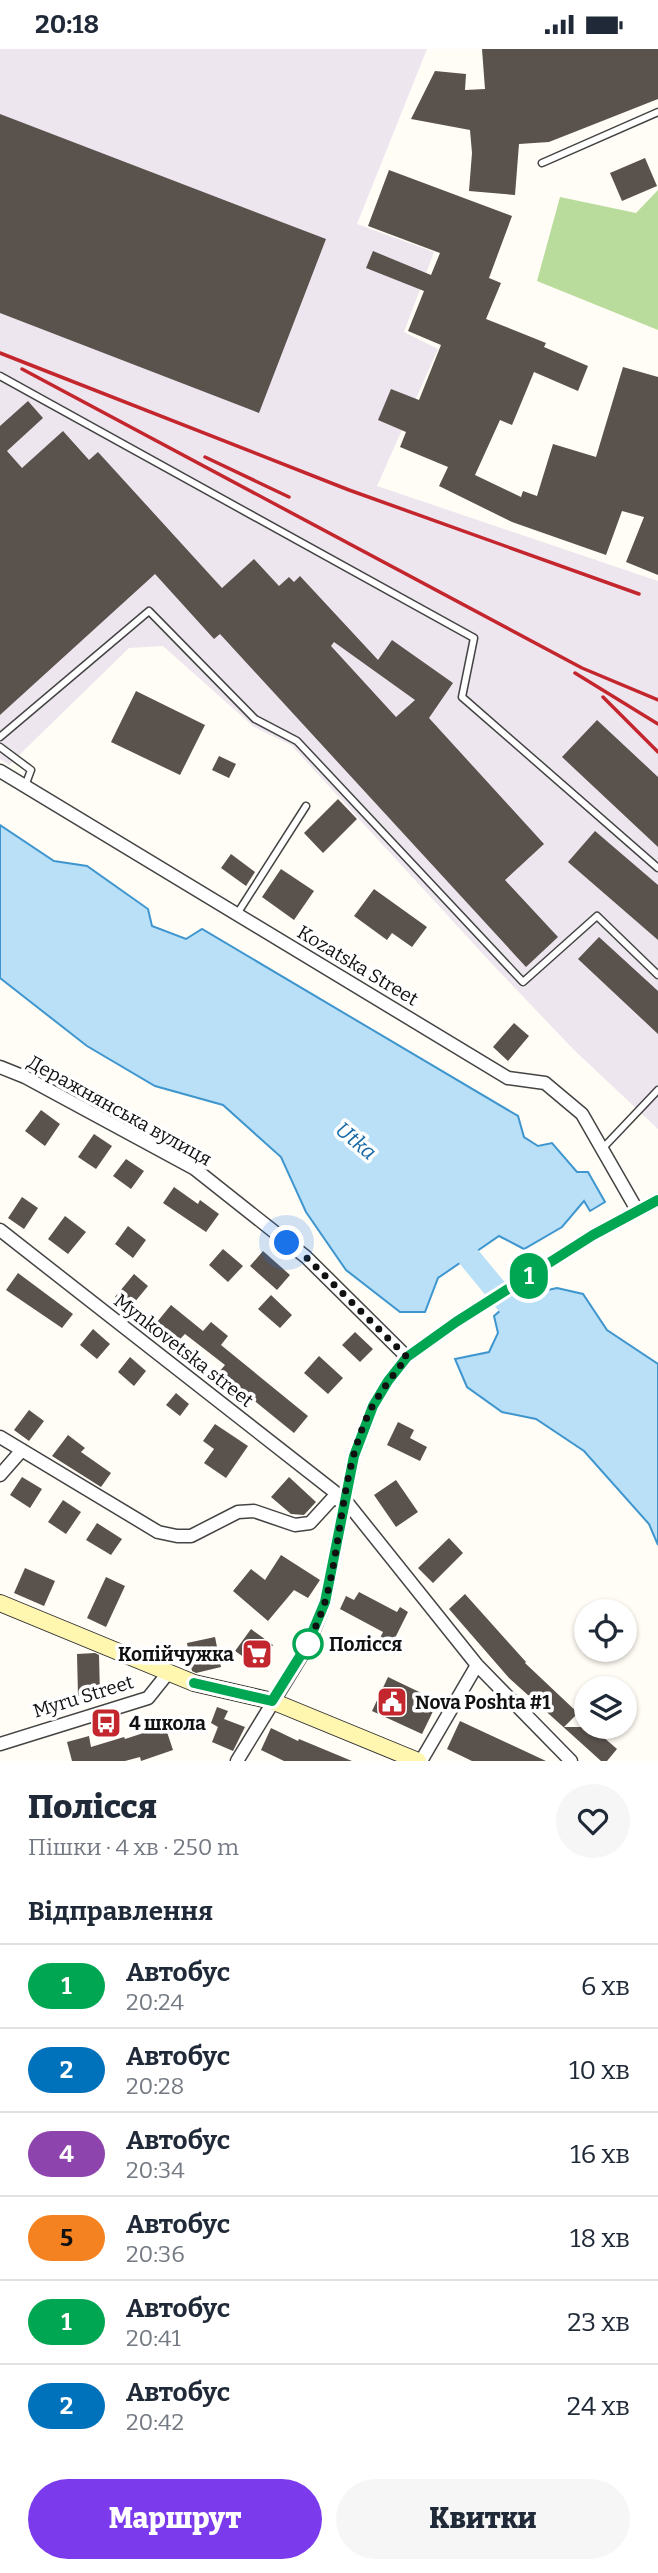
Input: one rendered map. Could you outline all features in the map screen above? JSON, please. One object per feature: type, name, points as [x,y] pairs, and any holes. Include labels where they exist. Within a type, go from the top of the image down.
[{"type":"main road","points":[[0,1603],[167,1673],[194,1683],[272,1701],[420,1761]]},
{"type":"street","name":"Kozatska Street","points":[[0,771],[508,1078],[545,1083],[582,1114],[636,1210]]},
{"type":"street","name":"Деражнянська вулиця","points":[[0,1067],[24,1077],[195,1169],[306,1257],[407,1357]]},
{"type":"street","points":[[237,1761],[307,1645],[325,1602],[354,1456],[373,1406],[388,1381],[407,1357],[479,1308],[593,1235],[658,1200]]},
{"type":"street","name":"Mynkovetska street","points":[[0,1230],[345,1500],[477,1665],[571,1761]]},
{"type":"street","points":[[0,1437],[159,1532],[177,1536],[191,1536],[238,1512],[254,1511],[295,1525],[310,1523],[332,1499],[345,1500]]},
{"type":"street","points":[[0,1475],[22,1450]]},
{"type":"street","points":[[420,1761],[477,1665]]},
{"type":"street","name":"Myru Street","points":[[0,1744],[148,1698],[167,1673]]},
{"type":"lane","points":[[542,163],[658,112]]},
{"type":"lane","points":[[0,376],[474,638],[462,697],[658,868]]},
{"type":"lane","points":[[0,737],[149,611],[255,719],[296,741],[523,982],[597,916],[658,975]]},
{"type":"lane","points":[[0,747],[31,770],[25,786]]},
{"type":"lane","points":[[237,914],[306,806]]},
{"type":"lane","points":[[601,1149],[658,1090]]},
{"type":"shaded area","points":[[0,49],[427,49],[357,224],[434,252],[404,332],[438,349],[377,486],[658,581],[658,1129],[573,1049],[291,745],[254,727],[163,646],[129,648],[9,765],[0,759]]},
{"type":"green space","points":[[658,190],[658,330],[537,281],[560,197],[636,213]]},
{"type":"water","points":[[0,825],[54,861],[87,866],[148,909],[152,926],[186,939],[202,929],[518,1116],[524,1137],[538,1146],[552,1143],[577,1172],[588,1172],[605,1202],[590,1211],[584,1201],[562,1227],[524,1249],[499,1236],[438,1278],[425,1312],[400,1312],[346,1270],[306,1212],[281,1157],[223,1105],[155,1086],[87,1046],[0,978]]},
{"type":"water","points":[[557,1288],[583,1294],[607,1330],[658,1364],[658,1545],[649,1524],[584,1451],[536,1419],[502,1412],[467,1387],[455,1359],[489,1352],[498,1333],[494,1316],[508,1305]]},
{"type":"building","points":[[482,49],[658,49],[658,99],[549,142],[519,144],[515,195],[469,191],[472,153],[470,130],[411,119],[435,71],[466,74],[465,90],[485,89]]},
{"type":"building","points":[[0,114],[326,239],[259,413],[0,313]]},
{"type":"building","points":[[645,158],[657,186],[622,201],[610,173]]},
{"type":"building","points":[[389,170],[512,216],[489,278],[501,283],[486,319],[546,343],[544,347],[588,366],[578,391],[534,372],[512,425],[500,420],[475,475],[521,497],[523,491],[537,496],[553,444],[596,457],[623,367],[658,377],[658,575],[626,562],[644,517],[622,511],[606,555],[512,522],[439,486],[448,467],[400,447],[406,432],[378,420],[391,389],[419,400],[441,345],[408,331],[424,291],[366,268],[373,251],[431,275],[440,253],[368,226]]},
{"type":"building","points":[[28,401],[43,418],[7,451],[22,468],[63,431],[89,460],[98,452],[222,588],[254,559],[279,586],[289,577],[294,582],[300,576],[378,660],[392,640],[453,683],[429,718],[544,844],[505,880],[558,937],[526,967],[220,634],[214,639],[155,574],[0,715],[0,426]],"holes":[[[334,642],[415,700],[396,717],[331,646]]]},
{"type":"building","points":[[136,691],[205,725],[180,775],[111,742]]},
{"type":"building","points":[[597,720],[658,777],[658,847],[562,757]]},
{"type":"building","points":[[219,756],[236,764],[229,778],[212,770]]},
{"type":"building","points":[[338,799],[357,819],[323,853],[304,833]]},
{"type":"building","points":[[595,831],[658,885],[658,940],[568,862]]},
{"type":"building","points":[[231,854],[255,872],[246,886],[221,868]]},
{"type":"building","points":[[281,869],[314,891],[294,920],[262,897]]},
{"type":"building","points":[[374,889],[427,927],[412,947],[392,933],[387,940],[354,916]]},
{"type":"building","points":[[599,937],[658,991],[658,1034],[578,959]]},
{"type":"building","points":[[514,1023],[529,1036],[508,1061],[493,1047]]},
{"type":"building","points":[[41,1110],[60,1124],[45,1146],[25,1131]]},
{"type":"building","points":[[94,1134],[112,1146],[96,1169],[78,1157]]},
{"type":"building","points":[[126,1159],[144,1171],[131,1189],[113,1176]]},
{"type":"building","points":[[174,1187],[198,1204],[200,1200],[219,1214],[206,1232],[163,1203]]},
{"type":"building","points":[[22,1197],[38,1208],[24,1229],[8,1218]]},
{"type":"building","points":[[65,1216],[86,1232],[68,1254],[48,1239]]},
{"type":"building","points":[[128,1226],[146,1240],[133,1258],[115,1244]]},
{"type":"building","points":[[223,1249],[243,1266],[228,1282],[209,1265]]},
{"type":"building","points":[[263,1251],[290,1275],[277,1290],[250,1266]]},
{"type":"building","points":[[18,1273],[73,1314],[62,1328],[6,1290]]},
{"type":"building","points":[[134,1274],[148,1286],[129,1309],[115,1297]]},
{"type":"building","points":[[271,1295],[292,1315],[280,1328],[258,1309]]},
{"type":"building","points":[[171,1305],[203,1331],[211,1322],[228,1336],[221,1345],[308,1416],[294,1433],[219,1372],[225,1365],[185,1334],[179,1340],[157,1322]]},
{"type":"building","points":[[93,1329],[110,1344],[97,1359],[80,1345]]},
{"type":"building","points":[[355,1332],[373,1349],[360,1362],[342,1345]]},
{"type":"building","points":[[319,1356],[343,1378],[328,1394],[304,1373]]},
{"type":"building","points":[[130,1357],[146,1371],[134,1386],[118,1372]]},
{"type":"building","points":[[176,1393],[189,1404],[180,1416],[166,1405]]},
{"type":"building","points":[[29,1410],[44,1421],[29,1441],[14,1430]]},
{"type":"building","points":[[398,1422],[414,1430],[410,1438],[427,1447],[420,1461],[387,1445]]},
{"type":"building","points":[[215,1424],[248,1446],[226,1478],[204,1463],[214,1449],[203,1441]]},
{"type":"building","points":[[68,1435],[85,1448],[81,1452],[111,1473],[101,1487],[52,1456]]},
{"type":"building","points":[[22,1477],[42,1489],[30,1508],[10,1495]]},
{"type":"building","points":[[289,1477],[316,1502],[304,1515],[291,1514],[271,1497]]},
{"type":"building","points":[[396,1480],[418,1512],[396,1527],[374,1495]]},
{"type":"building","points":[[63,1500],[81,1512],[66,1534],[48,1522]]},
{"type":"building","points":[[97,1523],[122,1539],[111,1555],[86,1540]]},
{"type":"building","points":[[449,1538],[463,1553],[433,1583],[418,1568]]},
{"type":"building","points":[[281,1555],[320,1580],[308,1598],[294,1590],[268,1621],[233,1591],[251,1569],[265,1580]]},
{"type":"building","points":[[25,1568],[55,1581],[44,1606],[14,1593]]},
{"type":"building","points":[[106,1577],[125,1586],[106,1627],[87,1618]]},
{"type":"building","points":[[359,1592],[397,1612],[400,1607],[408,1612],[392,1644],[380,1638],[383,1632],[340,1609],[346,1596],[354,1600]]},
{"type":"building","points":[[465,1594],[525,1663],[574,1709],[574,1717],[564,1727],[574,1727],[574,1737],[509,1678],[449,1609]]},
{"type":"building","points":[[251,1629],[273,1645],[258,1667],[235,1651]]},
{"type":"building","points":[[215,1637],[221,1667],[196,1673],[192,1671],[187,1643]]},
{"type":"building","points":[[77,1654],[99,1655],[100,1695],[78,1696]]},
{"type":"building","points":[[388,1677],[438,1701],[422,1734],[372,1711]]},
{"type":"building","points":[[217,1707],[228,1711],[224,1719],[245,1727],[233,1751],[212,1742],[218,1727],[211,1723]]},
{"type":"building","points":[[460,1721],[546,1761],[472,1761],[447,1749]]},
{"type":"building","points":[[165,1726],[173,1750],[141,1761],[140,1757],[125,1761],[72,1761],[67,1742],[89,1736],[91,1747]]},
{"type":"building","points":[[271,1728],[352,1761],[284,1761],[261,1750]]},
{"type":"building","points":[[577,1739],[606,1739],[617,1749],[607,1761],[601,1761]]},
{"type":"waterway","name":"Utka","points":[[450,1234],[507,1303],[529,1323]]},
{"type":"railway","points":[[0,353],[349,490],[639,594]]},
{"type":"railway","points":[[22,369],[582,668],[658,700]]},
{"type":"railway","points":[[205,457],[289,497]]},
{"type":"railway","points":[[575,673],[658,724]]},
{"type":"railway","points":[[603,697],[658,752]]},
{"type":"bus line","name":"1","points":[[194,1683],[272,1701],[307,1645],[325,1602],[354,1456],[363,1429],[388,1381],[407,1357],[456,1322],[593,1235],[658,1200]]},
{"type":"place","name":"Полісся","points":[[308,1644]]},
{"type":"place","name":"Копійчужка","points":[[257,1654]]},
{"type":"place","name":"Nova Poshta #1","points":[[392,1702]]},
{"type":"place","name":"4 школа","points":[[106,1723]]},
{"type":"route","points":[[287,1243],[306,1257],[407,1357],[388,1381],[363,1429],[354,1456],[325,1602],[308,1644]]}]
